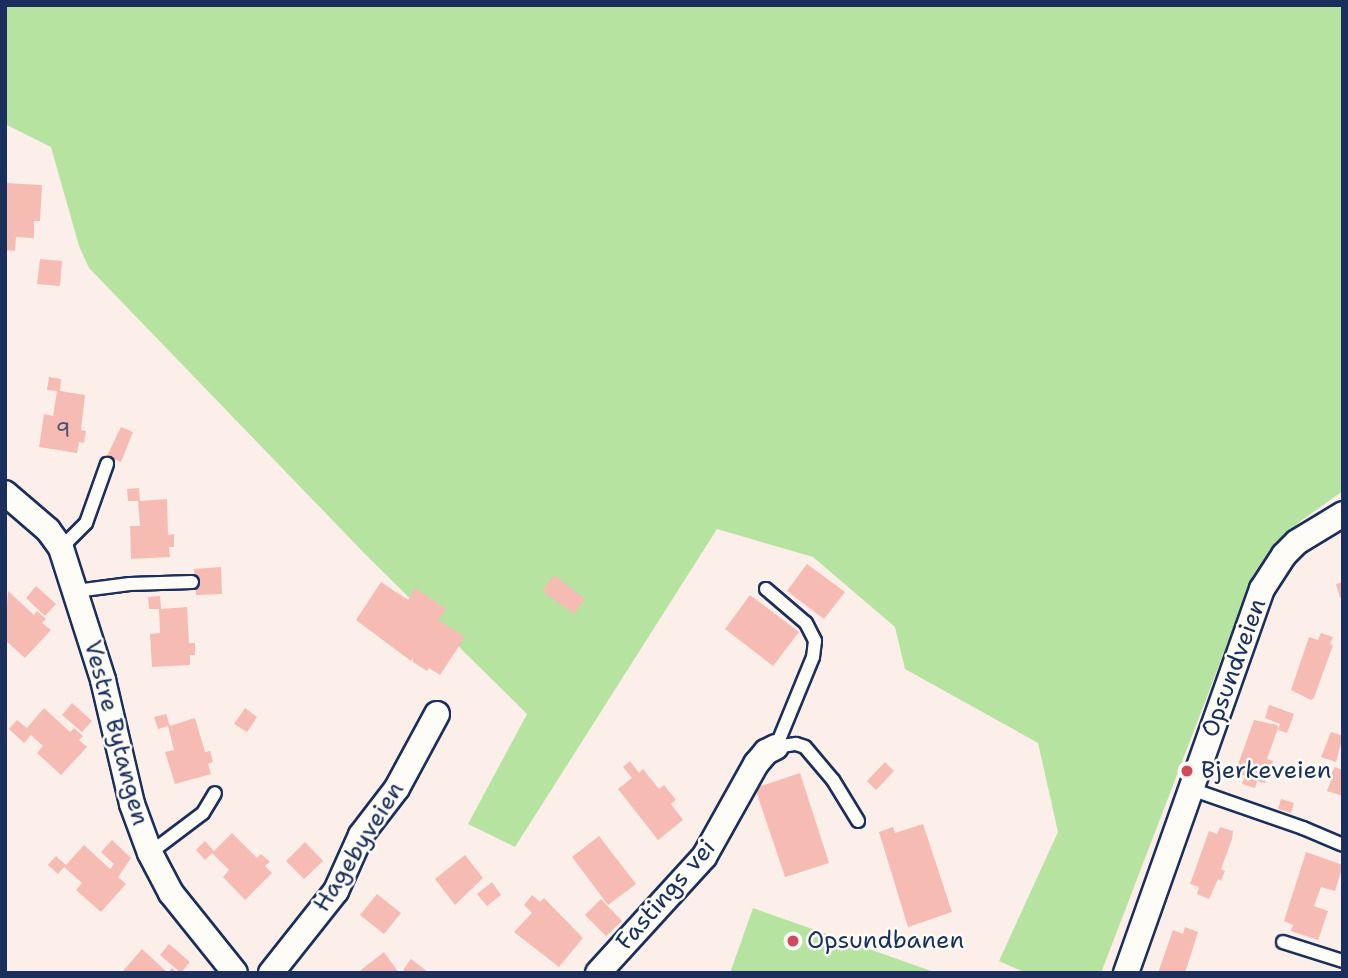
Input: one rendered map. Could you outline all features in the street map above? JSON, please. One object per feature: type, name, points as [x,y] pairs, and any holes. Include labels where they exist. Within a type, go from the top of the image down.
[{"type":"street","name":"Vestre Bytangen","points":[[5,493],[48,530],[61,548],[103,680],[132,804],[149,853],[171,893],[235,973]]},
{"type":"street","name":"Opsundveien","points":[[1126,973],[1262,589],[1284,555],[1297,542],[1343,514]]},
{"type":"street","name":"Hagebyveien","points":[[271,973],[336,891],[361,835],[397,788],[437,714]]},
{"type":"street","name":"Fastings vei","points":[[598,973],[704,857],[756,764],[766,752],[776,747]]},
{"type":"lane","points":[[61,548],[86,523],[107,464]]},
{"type":"lane","points":[[76,591],[130,584],[192,582]]},
{"type":"lane","points":[[766,589],[806,623],[815,641],[813,657],[776,747]]},
{"type":"lane","points":[[776,747],[796,744],[805,747],[833,780],[858,821]]},
{"type":"lane","points":[[1191,789],[1303,828],[1343,845]]},
{"type":"lane","points":[[149,853],[202,813],[215,793]]},
{"type":"lane","points":[[1283,942],[1343,961]]},
{"type":"green space","points":[[5,5],[1343,5],[1343,491],[1299,522],[1254,574],[1101,973],[1026,973],[999,961],[1058,832],[1038,743],[905,669],[895,627],[813,557],[717,529],[515,847],[468,824],[527,714],[366,555],[89,268],[79,246],[51,147],[5,124]]},
{"type":"green space","name":"Opsundbanen","points":[[753,908],[937,973],[730,973]]},
{"type":"building","points":[[5,183],[42,185],[40,221],[34,221],[34,238],[16,237],[15,251],[5,250]]},
{"type":"building","points":[[40,259],[62,261],[60,286],[37,284]]},
{"type":"building","points":[[49,377],[61,379],[60,391],[85,395],[81,430],[86,431],[84,443],[79,442],[77,453],[39,447],[44,414],[53,416],[57,391],[47,390]]},
{"type":"building","points":[[121,427],[133,432],[121,462],[107,456]]},
{"type":"building","points":[[139,488],[140,501],[167,499],[168,535],[174,534],[174,547],[169,547],[170,557],[131,559],[130,526],[140,526],[138,501],[128,501],[127,489]]},
{"type":"building","points":[[807,564],[845,592],[824,619],[787,591]]},
{"type":"building","points":[[221,567],[222,594],[196,595],[194,569]]},
{"type":"building","points":[[554,575],[585,599],[574,614],[542,591]]},
{"type":"building","points":[[381,582],[408,600],[415,588],[446,609],[438,620],[465,637],[440,675],[429,668],[427,671],[413,662],[413,658],[411,661],[356,620]]},
{"type":"building","points":[[1343,582],[1343,597],[1340,598],[1336,584]]},
{"type":"building","points":[[36,586],[56,604],[45,616],[26,598]]},
{"type":"building","points":[[8,591],[34,615],[37,611],[46,619],[42,623],[51,630],[25,658],[5,640]]},
{"type":"building","points":[[750,595],[799,632],[773,666],[725,629]]},
{"type":"building","points":[[160,596],[161,609],[187,607],[189,643],[195,643],[195,655],[190,655],[190,665],[152,667],[150,634],[160,633],[159,609],[149,609],[148,597]]},
{"type":"building","points":[[1321,633],[1333,637],[1330,644],[1333,645],[1311,700],[1291,690],[1309,637],[1318,640]]},
{"type":"building","points":[[72,703],[92,721],[82,732],[62,715]]},
{"type":"building","points":[[1269,705],[1294,714],[1287,733],[1278,730],[1280,724],[1265,718]]},
{"type":"building","points":[[44,708],[70,732],[74,728],[83,736],[79,740],[87,747],[61,775],[37,753],[43,746],[31,735],[24,743],[9,729],[17,720],[27,728]]},
{"type":"building","points":[[245,708],[257,717],[247,732],[234,724]]},
{"type":"building","points":[[166,714],[170,726],[195,718],[205,752],[210,751],[213,762],[208,764],[211,774],[175,784],[165,752],[174,750],[168,726],[158,729],[154,717]]},
{"type":"building","points":[[1254,720],[1277,725],[1278,728],[1267,759],[1273,761],[1265,783],[1257,781],[1255,788],[1242,784],[1245,776],[1235,773]]},
{"type":"building","points":[[1331,732],[1343,736],[1336,762],[1321,757]]},
{"type":"building","points":[[630,761],[639,773],[643,769],[659,789],[664,785],[676,800],[671,804],[683,820],[658,840],[618,789],[632,778],[623,767]]},
{"type":"building","points":[[885,762],[894,771],[876,790],[867,781]]},
{"type":"building","points":[[1335,767],[1343,770],[1343,796],[1327,791],[1331,780],[1328,779]]},
{"type":"building","points":[[800,773],[829,863],[785,877],[755,788]]},
{"type":"building","points":[[1281,799],[1294,803],[1291,813],[1278,809]]},
{"type":"building","points":[[923,824],[952,912],[908,927],[879,832],[893,827],[895,833]]},
{"type":"building","points":[[1220,827],[1233,831],[1232,839],[1221,869],[1225,871],[1221,881],[1218,879],[1209,899],[1197,894],[1199,887],[1190,884],[1209,831],[1217,834]]},
{"type":"building","points":[[232,833],[257,858],[261,854],[270,862],[265,866],[272,873],[245,900],[223,877],[229,870],[212,853],[205,860],[196,850],[205,841],[214,851]]},
{"type":"building","points":[[599,836],[636,884],[608,905],[572,857]]},
{"type":"building","points":[[112,840],[131,858],[118,877],[126,884],[101,912],[76,890],[82,883],[64,867],[58,874],[48,865],[56,856],[66,865],[84,845],[110,869],[114,864],[101,852]]},
{"type":"building","points":[[305,842],[323,861],[304,879],[286,861]]},
{"type":"building","points":[[1306,852],[1343,865],[1335,891],[1321,887],[1314,906],[1328,911],[1318,940],[1291,931],[1293,925],[1284,921]]},
{"type":"building","points":[[465,855],[483,878],[455,905],[435,879]]},
{"type":"building","points":[[492,882],[501,895],[487,906],[477,894]]},
{"type":"building","points":[[377,894],[401,913],[384,934],[360,915]]},
{"type":"building","points":[[532,895],[540,902],[544,898],[583,938],[559,967],[514,932],[532,913],[524,905]]},
{"type":"building","points":[[601,899],[622,921],[606,936],[585,915]]},
{"type":"building","points":[[1185,927],[1198,932],[1185,973],[1158,973],[1173,930],[1183,934]]},
{"type":"building","points":[[169,944],[190,962],[181,973],[160,955]]},
{"type":"building","points":[[142,949],[168,973],[125,973],[123,971]]},
{"type":"building","points":[[384,952],[399,973],[359,973],[361,970]]},
{"type":"building","points":[[411,959],[429,973],[407,973],[403,970]]},
{"type":"place","name":"Bjerkeveien","points":[[1187,771]]},
{"type":"place","name":"Opsundbanen","points":[[793,941]]}]
